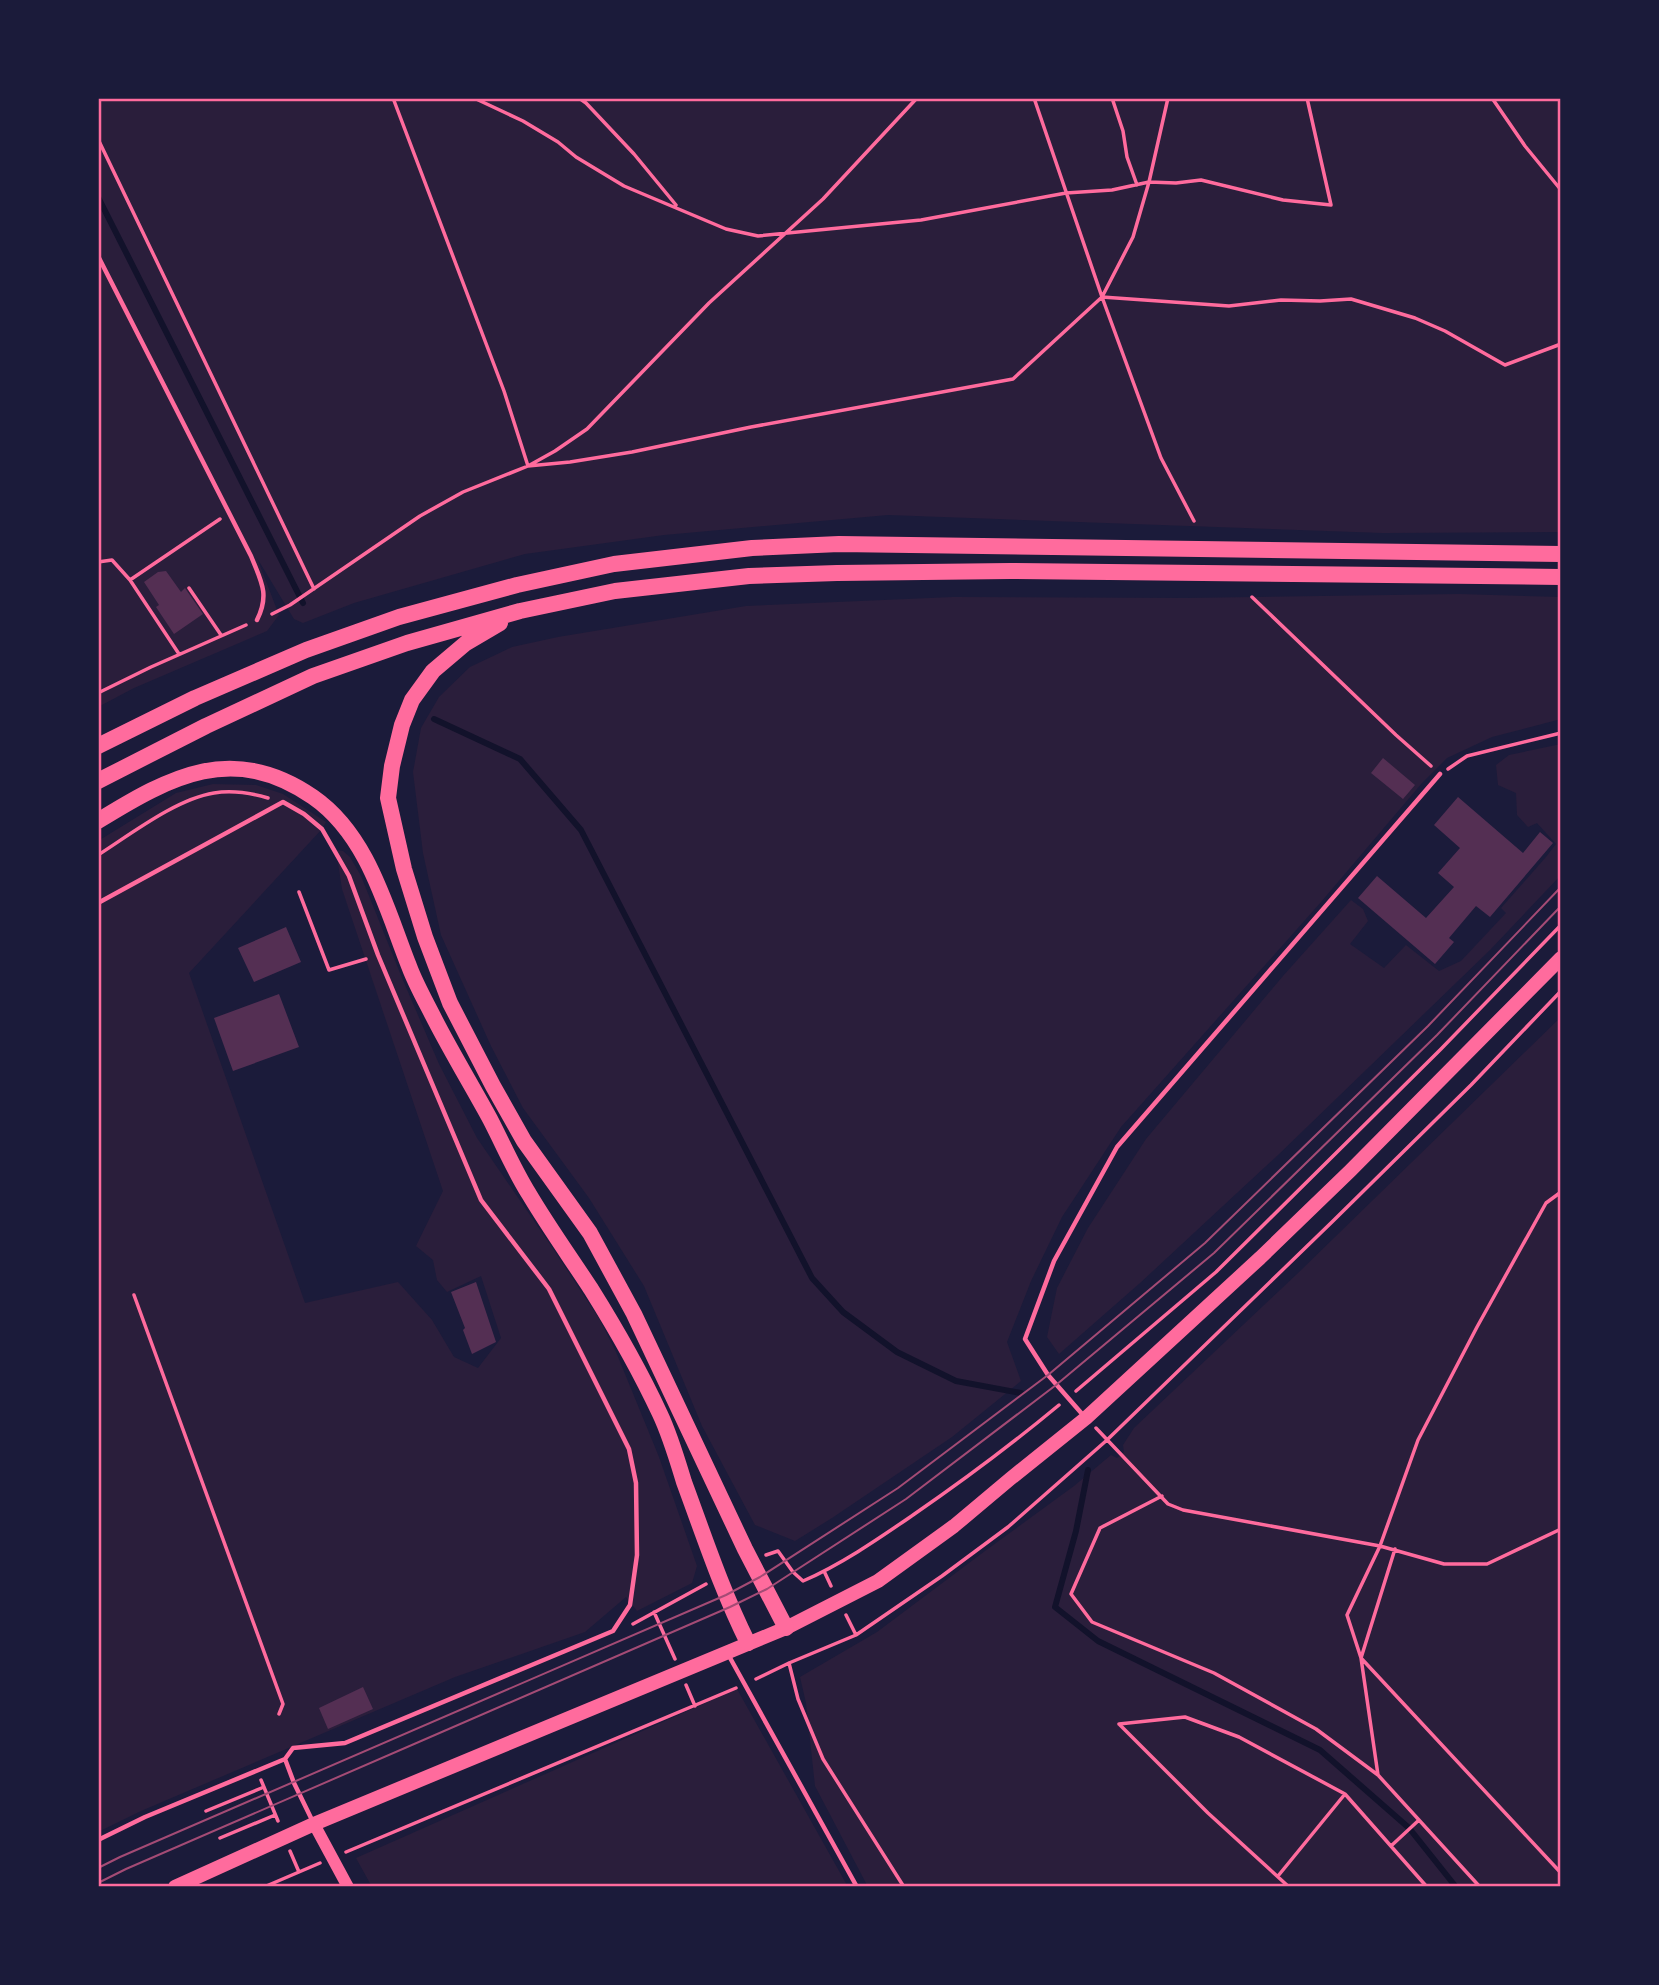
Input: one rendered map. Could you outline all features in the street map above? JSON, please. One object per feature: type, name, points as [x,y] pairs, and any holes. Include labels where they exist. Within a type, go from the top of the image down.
[{"type":"highway","points":[[98,746],[195,698],[306,650],[364,629],[517,585],[614,565],[752,548],[839,544],[1561,554]]},
{"type":"highway","points":[[98,781],[313,676],[407,643],[520,611],[615,592],[749,576],[837,573],[1010,571],[1561,577]]},
{"type":"highway","points":[[520,611],[466,643],[433,671],[412,700],[402,725],[388,798],[404,869],[425,937],[450,1003],[524,1142],[590,1233],[634,1314],[745,1549],[786,1628]]},
{"type":"highway","points":[[98,821],[168,781],[196,772],[226,768],[254,771],[283,781],[314,798],[357,845],[374,878],[410,971],[447,1043],[528,1193],[593,1292],[662,1417],[714,1565],[730,1607],[748,1643]]},
{"type":"main road","points":[[174,1887],[314,1824],[786,1628],[878,1581],[954,1526],[1086,1418],[1350,1171],[1561,958]]},
{"type":"street","points":[[314,1824],[348,1887]]},
{"type":"lane","points":[[98,256],[251,556],[264,588],[265,601],[257,620]]},
{"type":"lane","points":[[1086,1418],[1048,1375],[1025,1339],[1054,1261],[1117,1147],[1440,774]]},
{"type":"lane","points":[[98,903],[284,802],[322,829],[349,876],[378,955],[481,1200],[549,1289],[629,1449],[636,1483],[637,1555],[630,1605],[613,1630],[345,1743],[293,1748],[285,1759],[145,1817],[98,1840]]},
{"type":"lane","points":[[727,1652],[857,1887]]},
{"type":"lane","points":[[285,1759],[314,1824]]},
{"type":"path","points":[[393,98],[504,391],[528,466]]},
{"type":"path","points":[[474,98],[523,121],[624,186],[726,229],[758,236],[921,220],[1066,193],[1112,190],[1149,182],[1201,180],[1283,200],[1331,205],[1307,98]]},
{"type":"path","points":[[579,98],[634,154],[677,207]]},
{"type":"path","points":[[290,606],[420,516],[463,492],[528,466],[587,429],[709,303],[823,199],[917,98]]},
{"type":"path","points":[[1034,98],[1102,297],[1166,470],[1194,521]]},
{"type":"path","points":[[1112,98],[1137,185]]},
{"type":"path","points":[[528,466],[632,452],[1013,379],[1102,297],[1133,237],[1168,98]]},
{"type":"path","points":[[1492,98],[1525,146],[1561,190]]},
{"type":"path","points":[[98,139],[314,589]]},
{"type":"path","points":[[1102,297],[1229,306],[1281,299],[1351,299],[1415,318],[1445,331],[1505,365],[1561,344]]},
{"type":"path","points":[[130,580],[228,514]]},
{"type":"path","points":[[98,562],[112,561],[130,580],[179,654]]},
{"type":"path","points":[[189,588],[221,636]]},
{"type":"path","points":[[1252,597],[1440,774],[1467,757],[1561,733]]},
{"type":"path","points":[[98,693],[257,620]]},
{"type":"path","points":[[98,855],[182,803],[213,793],[254,794],[284,802]]},
{"type":"path","points":[[299,892],[329,970],[378,955]]},
{"type":"path","points":[[824,1571],[885,1535],[965,1479],[1068,1398],[1216,1272],[1441,1049],[1561,925]]},
{"type":"path","points":[[1378,1775],[1361,1658],[1347,1615],[1380,1546],[1418,1440],[1546,1203],[1561,1192]]},
{"type":"path","points":[[134,1296],[283,1704],[279,1714]]},
{"type":"path","points":[[1086,1418],[1168,1504],[1183,1510],[1395,1549],[1444,1564],[1487,1564],[1561,1529]]},
{"type":"path","points":[[1162,1496],[1100,1528],[1071,1594],[1092,1622],[1214,1673],[1316,1729],[1378,1775],[1480,1887]]},
{"type":"path","points":[[1361,1658],[1395,1549]]},
{"type":"path","points":[[1361,1658],[1561,1872]]},
{"type":"path","points":[[789,1663],[798,1699],[824,1759],[904,1887]]},
{"type":"path","points":[[264,1887],[745,1685]]},
{"type":"path","points":[[1289,1887],[1208,1813],[1119,1724],[1185,1717],[1239,1737],[1345,1794],[1427,1887]]},
{"type":"path","points":[[206,1811],[264,1787]]},
{"type":"path","points":[[1278,1877],[1345,1794]]},
{"type":"path","points":[[220,1838],[275,1815]]},
{"type":"path","points":[[1391,1846],[1419,1820]]},
{"type":"shaded area","points":[[98,98],[1561,98],[1561,532],[1383,533],[888,515],[664,535],[525,554],[354,603],[303,623],[294,619],[257,558],[279,615],[267,631],[134,688],[98,707]]},
{"type":"shaded area","points":[[1459,594],[1561,597],[1561,719],[1492,737],[1447,758],[1422,783],[1321,902],[1121,1127],[1062,1217],[1031,1281],[1007,1342],[1021,1381],[952,1437],[795,1541],[755,1525],[702,1426],[644,1286],[589,1198],[523,1108],[491,1046],[441,935],[423,853],[413,772],[421,728],[439,697],[470,667],[512,647],[746,606],[953,597],[1186,598]]},
{"type":"shaded area","points":[[1561,744],[1561,875],[1490,950],[1278,1155],[1059,1354],[1047,1337],[1057,1288],[1088,1228],[1146,1139],[1283,976],[1351,900],[1363,909],[1368,921],[1350,944],[1384,968],[1406,945],[1439,971],[1461,961],[1506,913],[1501,908],[1556,844],[1537,823],[1528,827],[1517,815],[1516,793],[1498,785],[1496,765],[1509,755]]},
{"type":"shaded area","points":[[213,784],[256,785],[283,794],[326,822],[189,973],[305,1303],[398,1282],[432,1320],[454,1357],[478,1368],[501,1338],[481,1276],[447,1292],[437,1280],[433,1260],[416,1246],[443,1191],[342,889],[336,850],[343,851],[350,857],[361,876],[439,1064],[477,1138],[600,1320],[659,1457],[697,1566],[692,1583],[637,1611],[626,1597],[585,1632],[455,1677],[141,1811],[98,1832],[98,841],[176,793]]},
{"type":"shaded area","points":[[1561,1017],[1561,1887],[868,1887],[815,1786],[806,1703],[800,1677],[877,1632],[1074,1486],[1111,1455],[1117,1458],[1124,1452],[1123,1445],[1134,1428]]},
{"type":"shaded area","points":[[737,1689],[848,1887],[372,1887],[356,1858]]},
{"type":"building","points":[[166,571],[181,592],[185,588],[203,614],[174,634],[144,582],[158,572]]},
{"type":"building","points":[[1383,758],[1415,785],[1403,799],[1371,773]]},
{"type":"building","points":[[1458,797],[1523,853],[1540,832],[1553,843],[1490,917],[1476,906],[1449,938],[1454,942],[1435,964],[1358,898],[1377,876],[1426,918],[1454,887],[1438,873],[1460,848],[1434,825]]},
{"type":"building","points":[[286,927],[301,962],[254,982],[238,948]]},
{"type":"building","points":[[279,994],[299,1047],[233,1071],[214,1018]]},
{"type":"building","points":[[476,1282],[496,1342],[472,1354],[451,1292]]},
{"type":"building","points":[[363,1687],[373,1709],[328,1729],[319,1708]]},
{"type":"waterway","points":[[98,197],[303,603]]},
{"type":"waterway","points":[[434,719],[520,759],[581,830],[812,1278],[843,1312],[897,1352],[956,1381],[1021,1393]]},
{"type":"waterway","points":[[1088,1470],[1076,1531],[1055,1607],[1098,1641],[1320,1750],[1409,1828],[1456,1887]]},
{"type":"tram line","points":[[98,1868],[726,1595],[760,1577],[898,1488],[1048,1375],[1205,1243],[1428,1026],[1561,887]]},
{"type":"tram line","points":[[98,1883],[730,1607],[767,1589],[906,1499],[1056,1385],[1214,1253],[1437,1035],[1561,906]]}]
